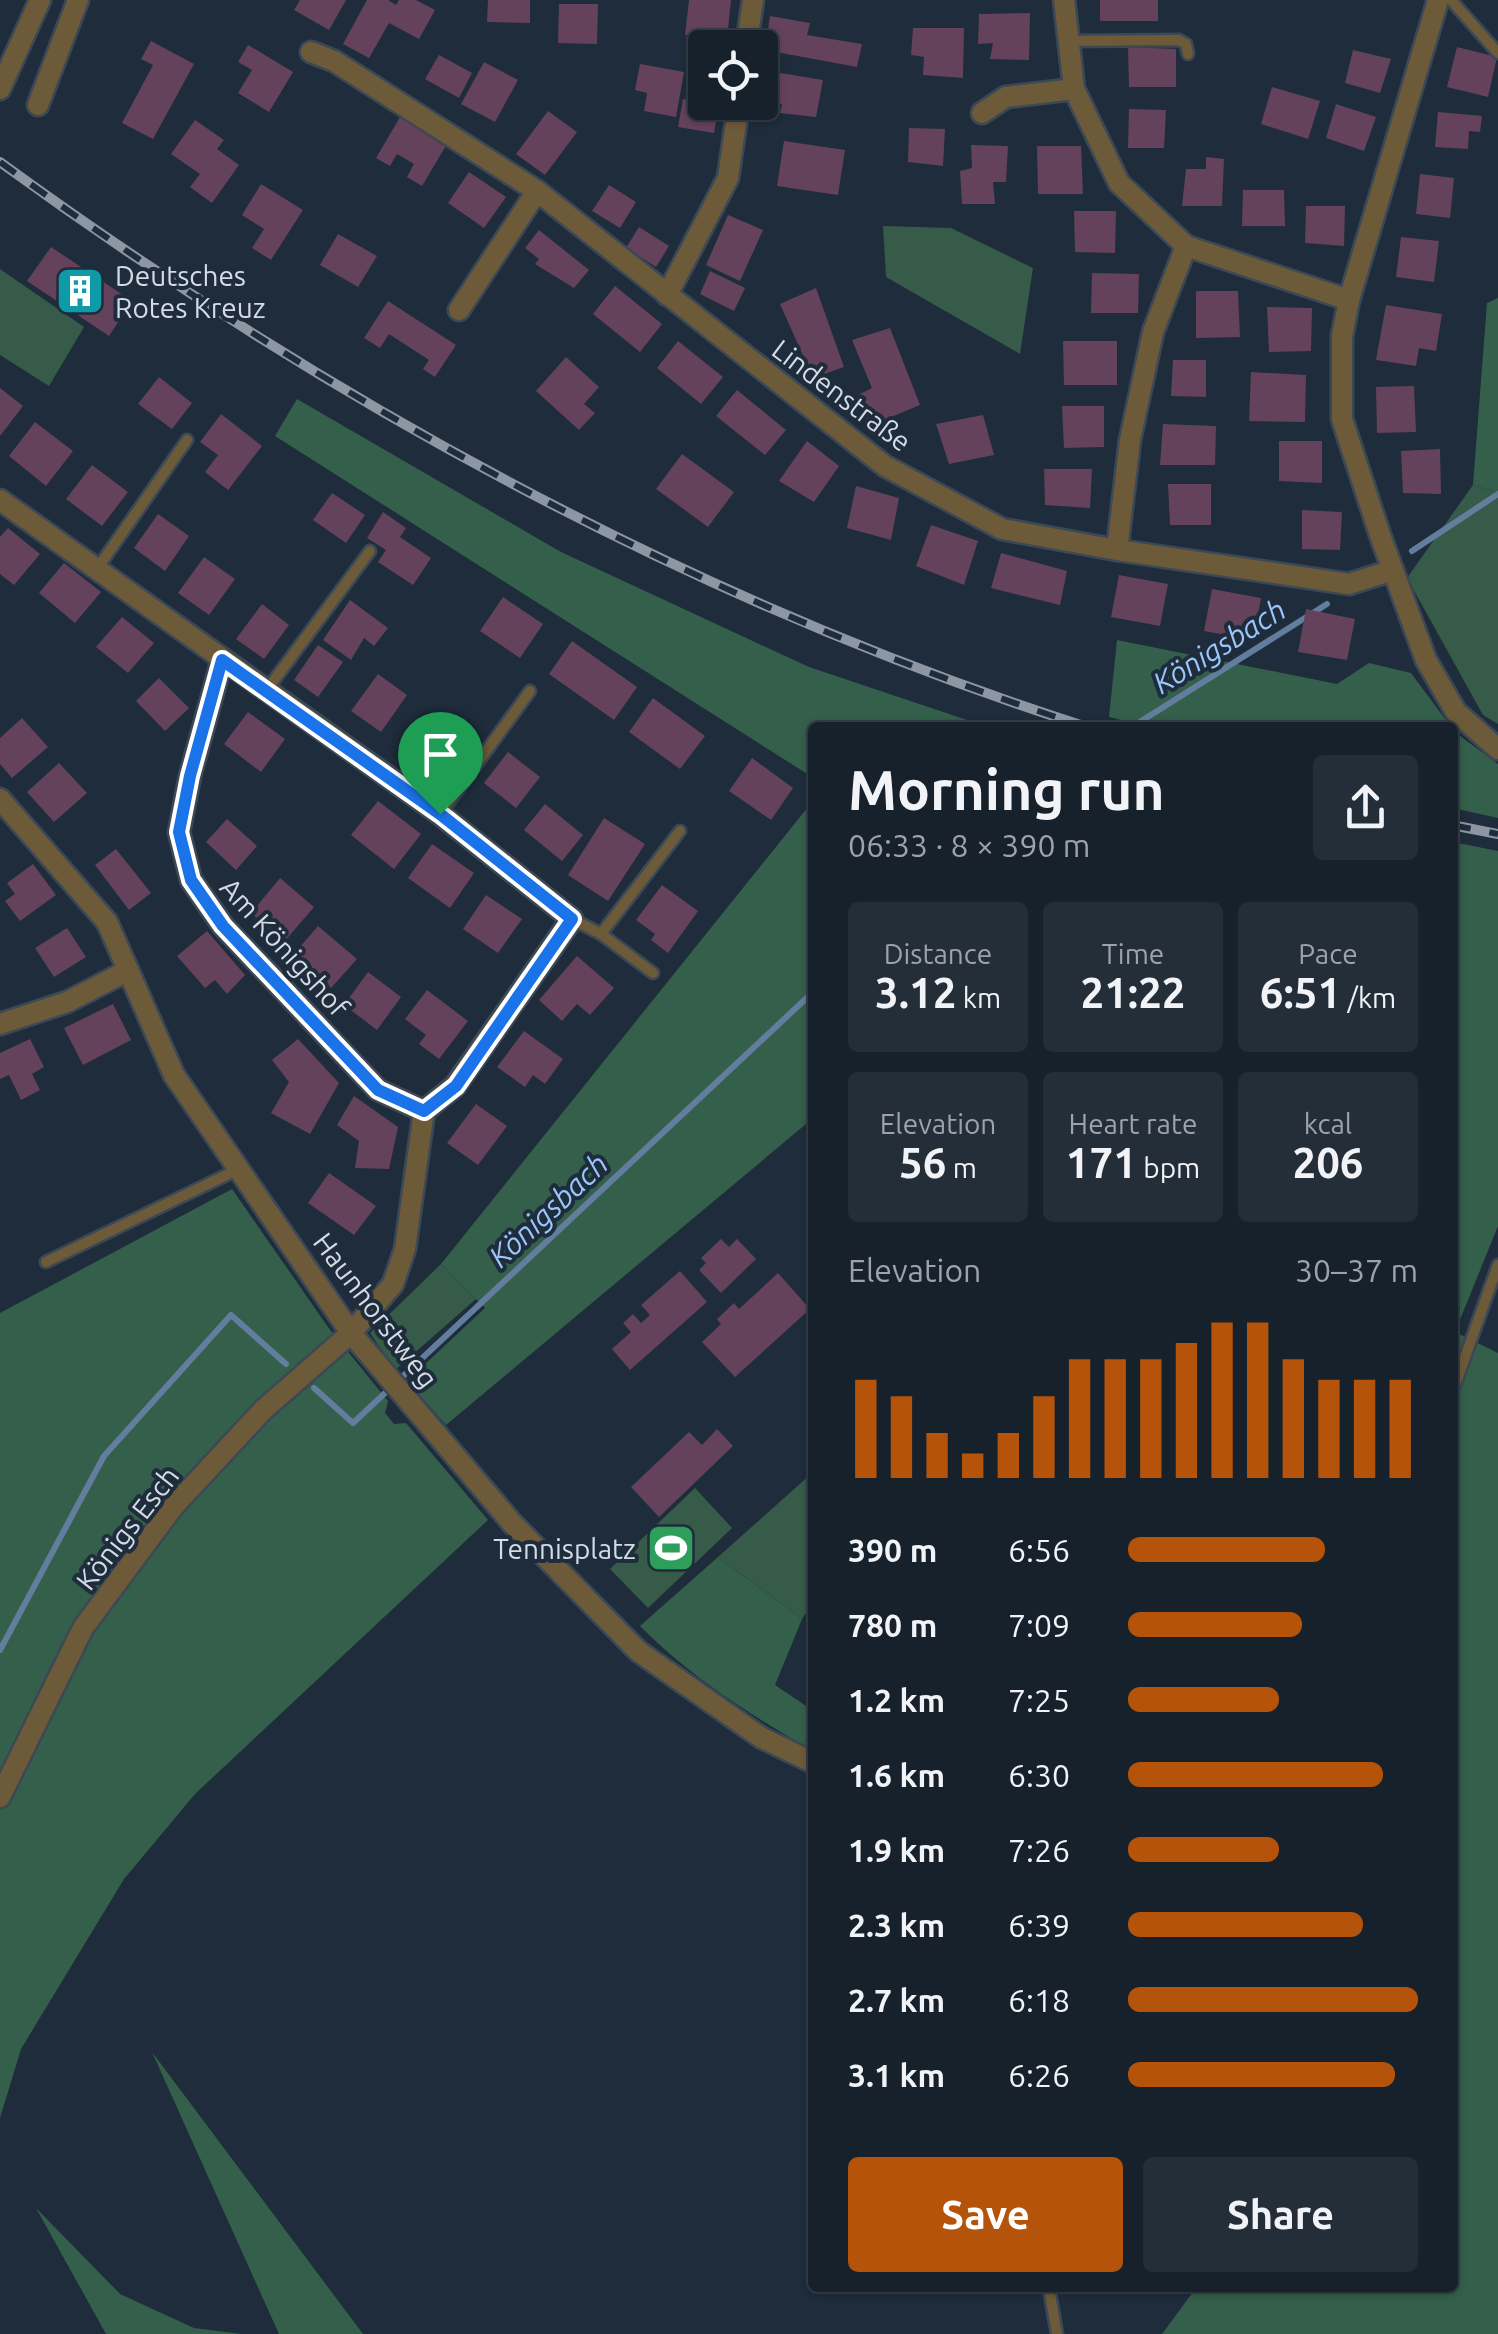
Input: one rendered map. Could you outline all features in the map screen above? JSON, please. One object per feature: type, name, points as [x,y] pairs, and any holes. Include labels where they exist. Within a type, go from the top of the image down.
[{"type":"street","points":[[0,89],[40,0]]},
{"type":"street","points":[[38,105],[78,0]]},
{"type":"street","points":[[749,30],[753,0]]},
{"type":"street","points":[[1064,0],[1074,90],[1119,183],[1186,246],[1349,300]]},
{"type":"street","points":[[1438,0],[1349,300],[1342,336],[1342,419],[1433,673],[1456,712],[1498,749]]},
{"type":"street","name":"Lindenstraße","points":[[311,52],[334,61],[537,191],[886,466],[1002,528],[1118,550],[1349,584],[1394,570]]},
{"type":"street","points":[[982,113],[1006,97],[1074,90]]},
{"type":"street","points":[[666,294],[728,178],[736,120]]},
{"type":"street","points":[[459,310],[537,191]]},
{"type":"street","points":[[1118,550],[1130,440],[1153,332],[1186,246]]},
{"type":"street","points":[[0,500],[440,814],[572,919],[456,1086],[424,1111],[404,1250],[393,1284],[351,1333]]},
{"type":"street","name":"Am Königshof","points":[[222,660],[179,832],[191,880],[223,926],[378,1090],[424,1111]]},
{"type":"street","name":"Haunhorstweg","points":[[0,800],[107,922],[174,1075],[351,1333],[512,1523],[638,1651],[762,1738],[808,1760]]},
{"type":"street","points":[[0,1024],[67,1002],[127,971]]},
{"type":"street","name":"Königs Esch","points":[[0,1797],[84,1628],[173,1507],[264,1410],[351,1333]]},
{"type":"lane","points":[[1451,0],[1498,53]]},
{"type":"lane","points":[[1068,41],[1179,40],[1186,44],[1188,54]]},
{"type":"lane","points":[[96,570],[188,440]]},
{"type":"lane","points":[[266,692],[370,552]]},
{"type":"lane","points":[[440,814],[530,691]]},
{"type":"lane","points":[[601,934],[680,831]]},
{"type":"lane","points":[[572,919],[601,934],[653,973]]},
{"type":"lane","points":[[46,1262],[240,1169]]},
{"type":"lane","points":[[1458,1377],[1498,1265]]},
{"type":"lane","points":[[1049,2292],[1057,2334]]},
{"type":"green space","points":[[883,226],[951,228],[1033,268],[1020,354],[886,277]]},
{"type":"green space","points":[[0,269],[84,327],[49,386],[0,355]]},
{"type":"green space","points":[[1498,298],[1498,492],[1473,485],[1487,303]]},
{"type":"green space","points":[[297,399],[561,552],[809,667],[973,722],[808,722],[808,774],[275,436]]},
{"type":"green space","points":[[1473,485],[1498,492],[1498,724],[1483,715],[1407,578]]},
{"type":"green space","points":[[1117,640],[1337,684],[1369,663],[1411,673],[1447,722],[1128,722],[1109,717]]},
{"type":"green space","points":[[1458,734],[1498,764],[1498,818],[1458,809]]},
{"type":"green space","points":[[808,807],[808,1122],[446,1425],[407,1381],[485,1308],[441,1264]]},
{"type":"green space","points":[[1458,843],[1498,851],[1498,1226],[1458,1325]]},
{"type":"green space","points":[[232,1189],[328,1327],[388,1401],[385,1413],[394,1424],[406,1423],[488,1520],[195,1794],[124,1879],[21,2049],[0,2118],[0,1313]]},
{"type":"green space","points":[[441,1264],[476,1299],[395,1370],[370,1333]]},
{"type":"green space","points":[[1458,1333],[1498,1353],[1498,2334],[1162,2334],[1193,2292],[1458,2292]]},
{"type":"green space","points":[[808,1477],[808,1610],[802,1619],[718,1557]]},
{"type":"green space","name":"Tennisplatz","points":[[695,1488],[732,1528],[648,1608],[610,1569]]},
{"type":"green space","points":[[718,1557],[802,1619],[775,1685],[808,1707],[808,1744],[804,1746],[718,1692],[640,1626]]},
{"type":"green space","points":[[152,2052],[363,2334],[279,2334]]},
{"type":"green space","points":[[36,2208],[120,2294],[194,2328],[242,2334],[106,2334]]},
{"type":"building","points":[[300,0],[346,0],[329,30],[294,10]]},
{"type":"building","points":[[367,0],[388,0],[396,5],[399,0],[416,0],[435,10],[419,39],[389,23],[369,58],[343,44]]},
{"type":"building","points":[[488,0],[530,0],[530,23],[487,22]]},
{"type":"building","points":[[689,0],[731,0],[728,30],[688,30],[685,35]]},
{"type":"building","points":[[1100,0],[1158,0],[1158,21],[1100,21]]},
{"type":"building","points":[[559,4],[598,4],[597,44],[558,43]]},
{"type":"building","points":[[1030,13],[1029,60],[990,59],[993,43],[978,44],[979,14]]},
{"type":"building","points":[[770,16],[810,23],[807,35],[862,44],[857,67],[778,52],[778,30],[768,30]]},
{"type":"building","points":[[913,28],[964,28],[963,78],[923,75],[924,57],[911,55]]},
{"type":"building","points":[[151,41],[194,64],[153,139],[122,123],[153,65],[141,59]]},
{"type":"building","points":[[248,45],[293,72],[269,112],[238,93],[252,70],[238,62]]},
{"type":"building","points":[[1128,47],[1176,49],[1176,87],[1129,87]]},
{"type":"building","points":[[1457,47],[1497,57],[1488,97],[1447,87]]},
{"type":"building","points":[[1353,50],[1391,59],[1380,93],[1345,83]]},
{"type":"building","points":[[439,55],[472,73],[459,98],[425,79]]},
{"type":"building","points":[[484,62],[518,80],[495,122],[461,104]]},
{"type":"building","points":[[640,64],[684,72],[676,117],[644,111],[647,93],[635,90]]},
{"type":"building","points":[[778,73],[823,80],[816,117],[780,113],[782,104],[778,103]]},
{"type":"building","points":[[1272,87],[1320,101],[1308,139],[1261,124]]},
{"type":"building","points":[[683,99],[688,100],[688,120],[716,120],[714,133],[678,127]]},
{"type":"building","points":[[1336,104],[1376,117],[1364,151],[1326,138]]},
{"type":"building","points":[[1129,109],[1166,110],[1164,148],[1128,148]]},
{"type":"building","points":[[548,111],[577,132],[545,175],[516,154]]},
{"type":"building","points":[[1438,112],[1482,116],[1480,132],[1469,131],[1468,149],[1435,147]]},
{"type":"building","points":[[400,117],[447,144],[422,186],[407,177],[414,164],[397,154],[390,166],[376,158]]},
{"type":"building","points":[[195,120],[224,140],[217,149],[239,165],[212,203],[190,187],[200,174],[171,154]]},
{"type":"building","points":[[909,128],[945,129],[943,166],[908,162]]},
{"type":"building","points":[[784,141],[845,150],[838,195],[777,186]]},
{"type":"building","points":[[971,145],[1008,146],[1006,182],[993,182],[995,204],[962,204],[960,171],[972,168]]},
{"type":"building","points":[[1037,146],[1081,146],[1083,194],[1038,194]]},
{"type":"building","points":[[1206,157],[1224,159],[1222,206],[1182,206],[1186,169],[1206,169]]},
{"type":"building","points":[[469,172],[506,197],[484,228],[448,203]]},
{"type":"building","points":[[1420,174],[1454,178],[1450,218],[1416,214]]},
{"type":"building","points":[[261,184],[303,210],[271,260],[252,248],[264,229],[242,215]]},
{"type":"building","points":[[609,185],[636,202],[620,228],[592,211]]},
{"type":"building","points":[[1243,190],[1284,190],[1285,226],[1242,226]]},
{"type":"building","points":[[1306,206],[1345,206],[1344,246],[1305,243]]},
{"type":"building","points":[[1074,211],[1116,211],[1115,253],[1075,252]]},
{"type":"building","points":[[728,215],[763,230],[740,281],[706,265]]},
{"type":"building","points":[[639,227],[669,246],[656,267],[626,248]]},
{"type":"building","points":[[539,230],[589,270],[574,288],[535,264],[539,259],[525,248]]},
{"type":"building","points":[[338,234],[377,256],[358,287],[320,265]]},
{"type":"building","points":[[1401,237],[1439,241],[1434,282],[1396,277]]},
{"type":"building","name":"Deutsches Rotes Kreuz","points":[[51,247],[132,301],[109,336],[27,281]]},
{"type":"building","points":[[710,271],[745,288],[734,311],[700,294]]},
{"type":"building","points":[[1092,273],[1139,274],[1138,313],[1091,313]]},
{"type":"building","points":[[615,286],[662,324],[640,352],[593,314]]},
{"type":"building","points":[[816,288],[844,367],[813,378],[780,304]]},
{"type":"building","points":[[1196,291],[1238,291],[1240,337],[1196,338]]},
{"type":"building","points":[[388,301],[456,345],[435,377],[423,369],[429,360],[389,334],[380,348],[364,338]]},
{"type":"building","points":[[1386,305],[1442,314],[1436,351],[1419,348],[1416,366],[1376,360]]},
{"type":"building","points":[[1267,307],[1312,308],[1311,351],[1269,352]]},
{"type":"building","points":[[890,328],[920,405],[867,427],[858,395],[872,388],[852,340]]},
{"type":"building","points":[[678,341],[723,377],[701,404],[657,368]]},
{"type":"building","points":[[1063,341],[1117,341],[1117,385],[1064,385]]},
{"type":"building","points":[[566,357],[599,387],[584,404],[595,413],[579,430],[536,391]]},
{"type":"building","points":[[1173,360],[1206,360],[1206,397],[1171,396]]},
{"type":"building","points":[[1251,372],[1306,375],[1305,422],[1249,421]]},
{"type":"building","points":[[159,377],[192,403],[172,429],[138,404]]},
{"type":"building","points":[[1414,386],[1416,432],[1377,433],[1376,387]]},
{"type":"building","points":[[0,388],[23,406],[0,436]]},
{"type":"building","points":[[737,390],[786,430],[765,455],[716,416]]},
{"type":"building","points":[[1062,406],[1104,406],[1104,447],[1064,448]]},
{"type":"building","points":[[221,414],[262,446],[228,490],[205,472],[218,455],[200,442]]},
{"type":"building","points":[[983,415],[994,455],[949,464],[936,424]]},
{"type":"building","points":[[35,422],[73,451],[46,486],[9,456]]},
{"type":"building","points":[[1163,424],[1216,426],[1215,465],[1160,465]]},
{"type":"building","points":[[807,441],[839,466],[814,502],[779,481]]},
{"type":"building","points":[[1279,441],[1322,441],[1322,483],[1279,481]]},
{"type":"building","points":[[1440,449],[1441,494],[1403,493],[1401,451]]},
{"type":"building","points":[[682,454],[734,492],[708,527],[656,489]]},
{"type":"building","points":[[92,465],[128,492],[102,526],[66,499]]},
{"type":"building","points":[[1044,469],[1092,469],[1090,508],[1045,505]]},
{"type":"building","points":[[1168,484],[1211,484],[1211,525],[1170,525]]},
{"type":"building","points":[[856,486],[899,498],[891,540],[847,528]]},
{"type":"building","points":[[332,493],[365,515],[346,543],[313,520]]},
{"type":"building","points":[[1302,510],[1342,512],[1340,550],[1302,549]]},
{"type":"building","points":[[383,512],[406,528],[400,537],[431,558],[413,585],[378,562],[386,550],[367,538]]},
{"type":"building","points":[[158,514],[189,536],[165,571],[134,548]]},
{"type":"building","points":[[931,525],[978,541],[964,585],[916,566]]},
{"type":"building","points":[[8,528],[40,554],[14,585],[0,574],[0,537]]},
{"type":"building","points":[[1001,553],[1067,571],[1060,605],[991,588]]},
{"type":"building","points":[[204,557],[235,579],[209,615],[178,593]]},
{"type":"building","points":[[64,563],[101,592],[75,623],[39,593]]},
{"type":"building","points":[[1119,575],[1168,584],[1160,626],[1111,617]]},
{"type":"building","points":[[1212,589],[1261,598],[1253,640],[1204,631]]},
{"type":"building","points":[[503,597],[543,624],[520,658],[480,631]]},
{"type":"building","points":[[350,600],[388,628],[374,646],[364,638],[351,660],[323,640]]},
{"type":"building","points":[[262,604],[289,625],[264,659],[236,639]]},
{"type":"building","points":[[1306,609],[1355,619],[1347,660],[1298,652]]},
{"type":"building","points":[[122,617],[154,643],[128,673],[96,647]]},
{"type":"building","points":[[572,641],[637,687],[614,720],[549,674]]},
{"type":"building","points":[[318,645],[343,662],[318,697],[294,680]]},
{"type":"building","points":[[378,674],[407,695],[381,732],[351,711]]},
{"type":"building","points":[[159,678],[189,708],[165,731],[136,701]]},
{"type":"building","points":[[653,698],[705,736],[680,769],[629,732]]},
{"type":"building","points":[[248,712],[285,739],[261,772],[224,744]]},
{"type":"building","points":[[442,713],[473,737],[443,777],[412,754]]},
{"type":"building","points":[[22,718],[48,747],[12,778],[0,764],[0,738]]},
{"type":"building","points":[[508,752],[540,777],[516,808],[484,783]]},
{"type":"building","points":[[752,758],[793,788],[771,820],[729,791]]},
{"type":"building","points":[[59,763],[87,793],[54,822],[27,792]]},
{"type":"building","points":[[378,801],[421,834],[394,869],[351,835]]},
{"type":"building","points":[[545,804],[583,835],[562,861],[524,830]]},
{"type":"building","points":[[604,818],[645,844],[608,901],[568,875]]},
{"type":"building","points":[[227,819],[257,846],[236,870],[206,842]]},
{"type":"building","points":[[432,844],[474,873],[450,908],[408,878]]},
{"type":"building","points":[[116,849],[151,893],[129,910],[95,865]]},
{"type":"building","points":[[33,864],[56,895],[20,921],[5,901],[15,894],[7,883]]},
{"type":"building","points":[[280,878],[314,907],[284,942],[251,913]]},
{"type":"building","points":[[662,885],[698,911],[668,953],[651,940],[655,934],[636,920]]},
{"type":"building","points":[[486,895],[522,919],[498,953],[463,929]]},
{"type":"building","points":[[318,926],[357,959],[331,988],[293,955]]},
{"type":"building","points":[[67,928],[86,957],[54,977],[35,948]]},
{"type":"building","points":[[207,931],[245,975],[227,994],[215,980],[205,988],[177,956]]},
{"type":"building","points":[[577,956],[614,988],[590,1015],[577,1004],[562,1021],[539,1000]]},
{"type":"building","points":[[368,972],[401,997],[377,1030],[344,1005]]},
{"type":"building","points":[[427,990],[468,1021],[439,1059],[419,1044],[426,1035],[405,1019]]},
{"type":"building","points":[[113,1004],[131,1040],[83,1065],[64,1028]]},
{"type":"building","points":[[524,1031],[563,1059],[545,1084],[533,1075],[525,1087],[497,1067]]},
{"type":"building","points":[[30,1039],[44,1067],[32,1074],[40,1090],[21,1100],[9,1075],[0,1079],[0,1053]]},
{"type":"building","points":[[298,1039],[339,1083],[310,1134],[271,1113],[289,1082],[272,1060]]},
{"type":"building","points":[[354,1096],[398,1127],[389,1169],[355,1168],[359,1141],[337,1125]]},
{"type":"building","points":[[476,1104],[507,1126],[478,1165],[447,1143]]},
{"type":"building","points":[[329,1173],[376,1206],[354,1235],[308,1203]]},
{"type":"building","points":[[721,1239],[729,1247],[737,1239],[756,1259],[721,1293],[699,1270],[706,1263],[701,1258]]},
{"type":"building","points":[[680,1271],[707,1302],[630,1370],[612,1349],[631,1332],[623,1323],[633,1314],[641,1323],[650,1315],[641,1305]]},
{"type":"building","points":[[778,1273],[808,1307],[735,1377],[702,1342],[721,1324],[717,1319],[734,1303],[739,1309]]},
{"type":"building","points":[[717,1429],[733,1446],[659,1517],[631,1487],[689,1432],[702,1445]]},
{"type":"waterway","name":"Königsbach","points":[[1412,551],[1498,494]]},
{"type":"waterway","name":"Königsbach","points":[[1140,722],[1327,604]]},
{"type":"waterway","name":"Königsbach","points":[[314,1388],[353,1423],[808,997]]},
{"type":"waterway","name":"Königsbach","points":[[0,1650],[104,1456],[231,1315],[286,1364]]},
{"type":"railway","points":[[0,162],[255,335],[522,489],[660,558],[800,621],[944,678],[1072,722]]},
{"type":"railway","points":[[1458,826],[1498,834]]},
{"type":"place","name":"Deutsches Rotes Kreuz","points":[[80,291]]},
{"type":"place","name":"Tennisplatz","points":[[671,1548]]},
{"type":"route","points":[[222,660],[440,814],[572,919],[456,1086],[424,1111],[378,1090],[223,926],[191,880],[179,832],[222,660]]}]
